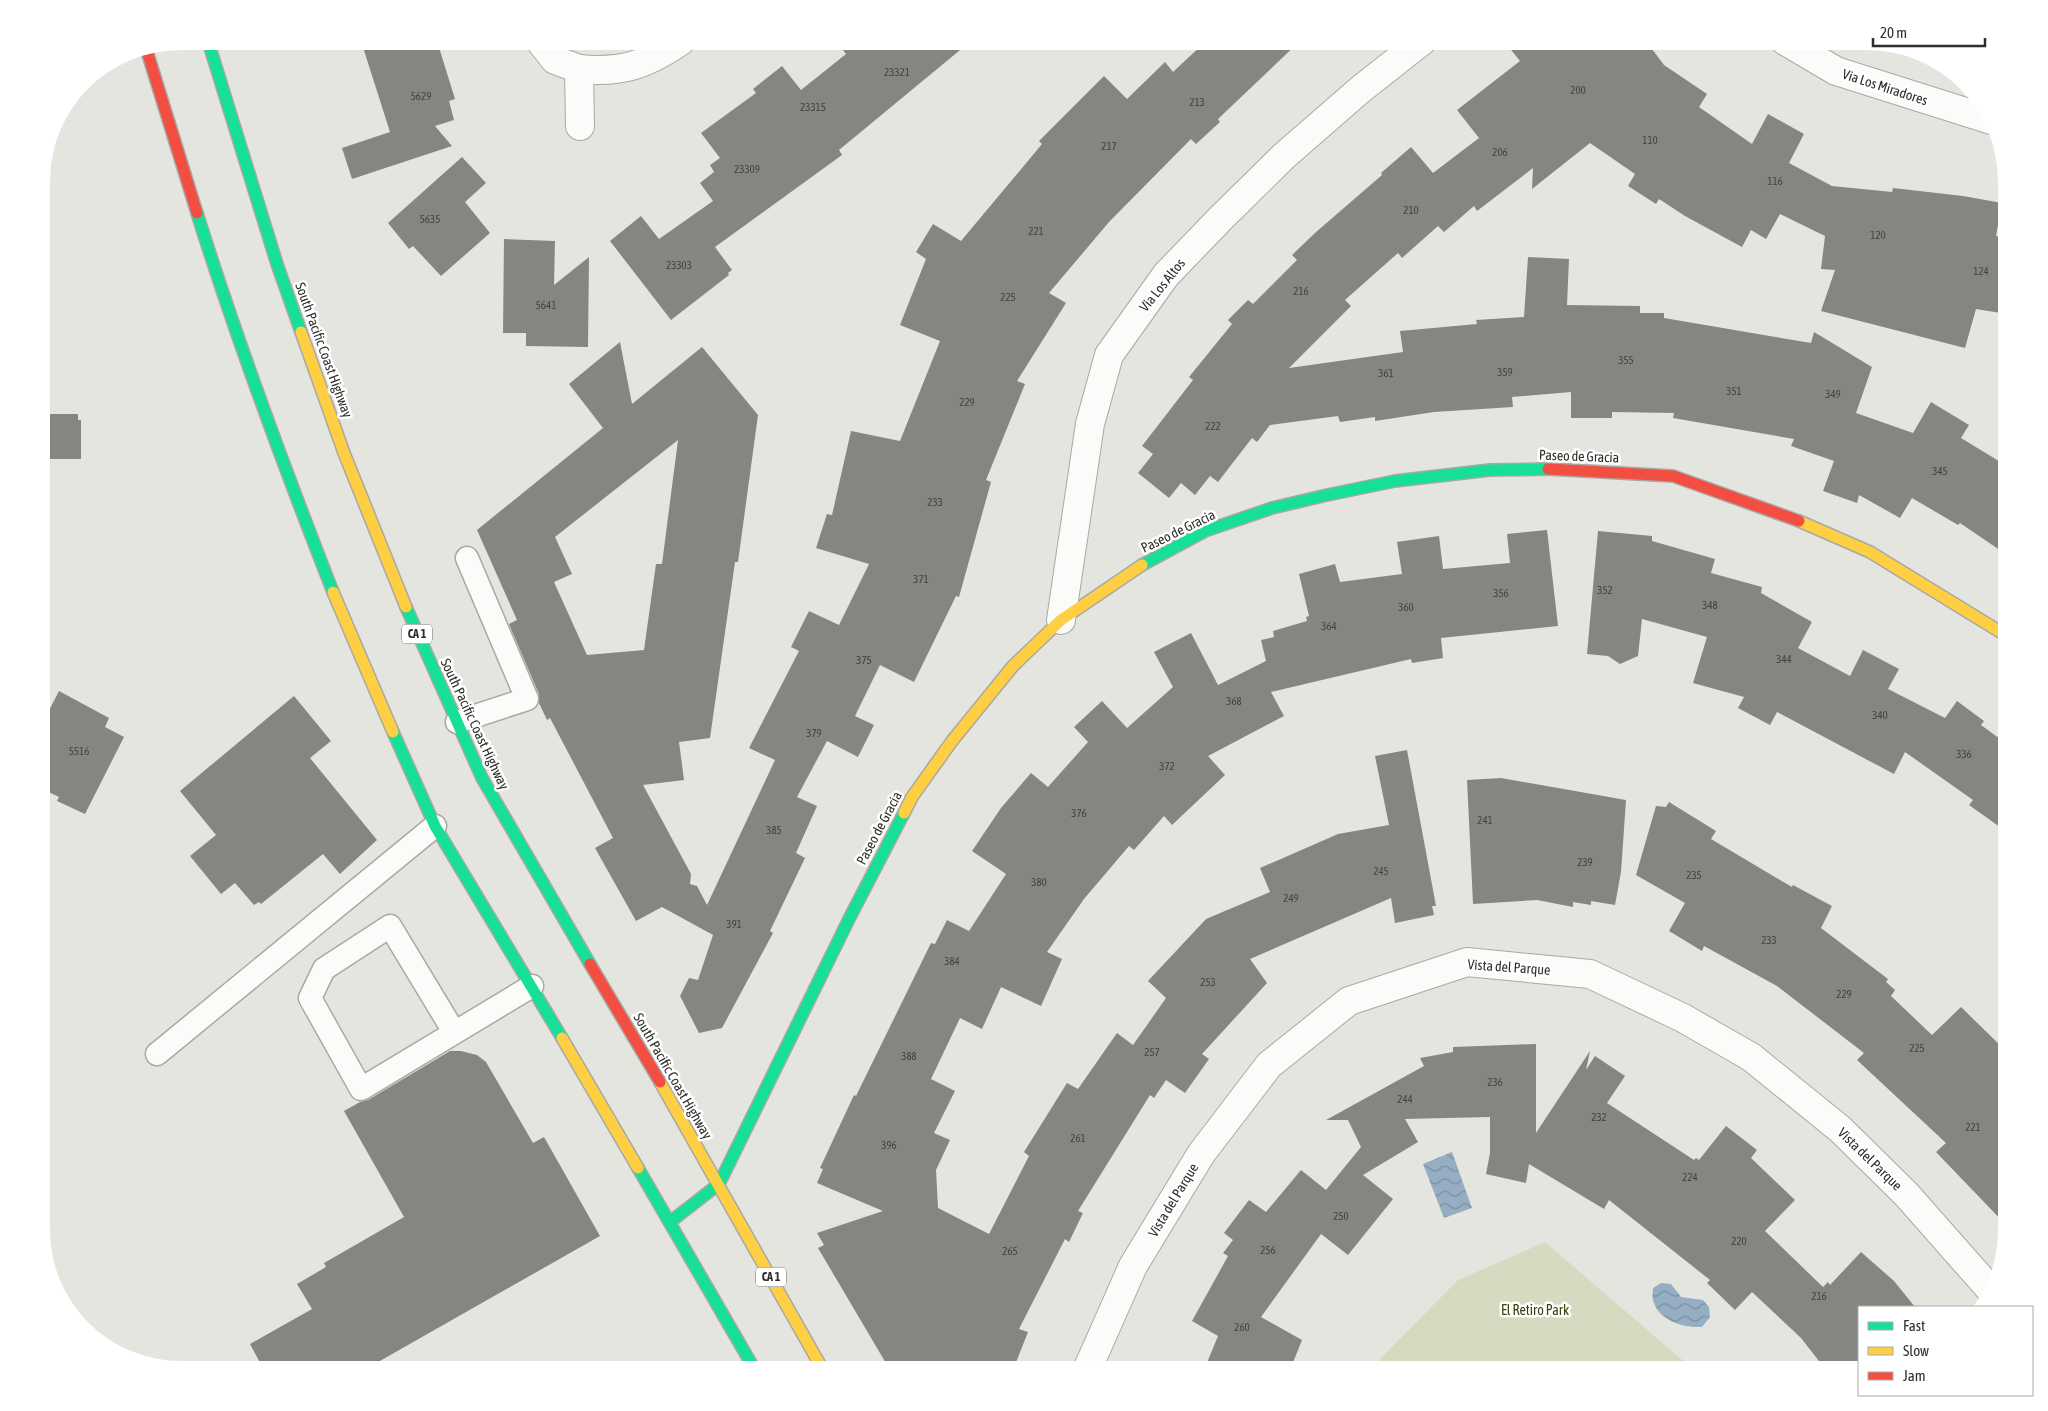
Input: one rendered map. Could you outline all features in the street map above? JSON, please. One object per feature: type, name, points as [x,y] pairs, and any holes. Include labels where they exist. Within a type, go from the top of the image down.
[{"type":"main road","name":"South Pacific Coast Highway","points":[[211,50],[277,264],[344,453],[409,615],[482,778],[719,1184],[818,1361]]},
{"type":"main road","points":[[148,55],[219,283],[287,475],[352,639],[435,826],[532,986],[750,1361]]},
{"type":"main road","name":"Paseo de Gracia","points":[[670,1222],[719,1184],[850,917],[912,797],[952,741],[1013,666],[1061,620],[1133,570],[1205,531],[1272,508],[1395,481],[1490,470],[1567,469],[1673,476],[1784,515],[1870,552],[1998,630]]},
{"type":"street","points":[[547,50],[555,60],[579,69],[598,71],[630,68],[668,50]]},
{"type":"street","name":"Via Los Altos","points":[[1061,620],[1090,424],[1109,355],[1166,275],[1220,219],[1284,156],[1361,89],[1411,50]]},
{"type":"street","name":"Via Los Miradores","points":[[1800,50],[1836,71],[1981,117]]},
{"type":"street","points":[[579,69],[580,126]]},
{"type":"street","name":"Vista del Parque","points":[[1091,1361],[1133,1266],[1201,1154],[1269,1065],[1349,1001],[1467,962],[1590,974],[1683,1018],[1751,1057],[1840,1129],[1906,1194],[1986,1284]]},
{"type":"lane","points":[[457,722],[527,699],[467,558]]},
{"type":"lane","points":[[157,1054],[435,826]]},
{"type":"lane","points":[[454,1032],[390,926],[324,969],[310,998],[361,1089],[532,986]]},
{"type":"green space","name":"El Retiro Park","points":[[1545,1242],[1684,1361],[1378,1361],[1458,1280]]},
{"type":"water","points":[[1452,1152],[1472,1208],[1444,1218],[1423,1164]]},
{"type":"water","points":[[1661,1283],[1671,1284],[1681,1297],[1703,1300],[1709,1307],[1710,1317],[1702,1327],[1687,1326],[1673,1322],[1660,1313],[1653,1300],[1653,1288]]},
{"type":"building","points":[[364,50],[440,50],[455,99],[449,101],[454,120],[435,126],[452,146],[352,179],[342,148],[390,132]]},
{"type":"building","points":[[843,50],[960,50],[839,150],[842,155],[715,247],[732,270],[728,273],[729,275],[671,320],[610,241],[641,216],[659,239],[713,201],[700,183],[714,172],[710,165],[720,158],[701,133],[756,93],[753,89],[782,66],[801,90],[846,54]]},
{"type":"building","points":[[1196,50],[1291,50],[1218,119],[1220,122],[1196,144],[1191,139],[1109,222],[1049,293],[1066,303],[1017,381],[1025,384],[986,480],[991,482],[959,597],[956,596],[914,682],[880,665],[855,716],[874,725],[858,757],[827,741],[797,797],[817,806],[796,853],[805,858],[770,931],[773,933],[722,1028],[699,1033],[680,996],[689,978],[698,980],[713,935],[662,907],[636,921],[595,848],[613,838],[550,718],[547,720],[539,703],[539,694],[509,624],[517,620],[477,530],[603,428],[569,384],[620,342],[632,404],[702,347],[758,415],[738,562],[735,562],[710,738],[679,742],[684,780],[643,785],[691,874],[690,884],[697,886],[707,905],[775,760],[749,748],[799,651],[791,647],[809,611],[839,625],[869,564],[816,548],[827,514],[832,515],[851,431],[900,441],[940,341],[900,325],[926,259],[916,252],[933,224],[961,241],[1042,144],[1039,141],[1104,76],[1127,99],[1165,62],[1173,72]],"holes":[[[678,440],[662,564],[656,564],[644,650],[587,655],[554,582],[572,574],[555,537]]]},
{"type":"building","points":[[1511,50],[1653,50],[1664,65],[1707,94],[1699,107],[1752,144],[1768,114],[1804,134],[1789,163],[1832,186],[1892,192],[1893,188],[1963,196],[1998,202],[1996,236],[1998,237],[1998,313],[1976,309],[1965,348],[1821,311],[1835,270],[1821,269],[1825,236],[1780,214],[1766,239],[1751,230],[1742,247],[1685,216],[1659,199],[1656,204],[1628,186],[1635,174],[1590,143],[1532,189],[1533,168],[1477,211],[1474,206],[1444,232],[1438,226],[1402,258],[1398,253],[1345,300],[1351,306],[1289,368],[1403,352],[1400,331],[1477,324],[1476,320],[1524,317],[1528,257],[1569,259],[1567,305],[1640,306],[1640,313],[1664,313],[1664,318],[1811,343],[1814,332],[1872,367],[1856,413],[1913,433],[1931,402],[1969,425],[1961,438],[1998,461],[1998,549],[1960,523],[1958,525],[1912,498],[1900,518],[1859,495],[1857,503],[1823,491],[1834,461],[1791,446],[1794,439],[1673,418],[1674,413],[1612,412],[1612,418],[1571,418],[1571,392],[1512,397],[1513,407],[1434,412],[1375,421],[1375,417],[1340,422],[1338,416],[1270,425],[1257,442],[1252,438],[1218,482],[1210,476],[1195,495],[1181,483],[1169,498],[1138,473],[1153,454],[1142,446],[1193,380],[1189,377],[1232,324],[1228,320],[1248,300],[1253,304],[1297,260],[1292,255],[1411,147],[1433,173],[1479,138],[1457,110],[1520,61]]},
{"type":"building","points":[[462,157],[486,183],[465,202],[490,233],[441,276],[413,246],[409,249],[388,223]]},
{"type":"building","points":[[504,239],[555,241],[554,285],[589,257],[588,347],[526,346],[526,333],[503,333]]},
{"type":"building","points":[[50,414],[78,414],[78,420],[81,420],[81,459],[50,459]]},
{"type":"building","points":[[1547,530],[1558,626],[1441,638],[1443,658],[1412,663],[1411,659],[1271,692],[1284,716],[1208,756],[1225,775],[1172,825],[1164,816],[1134,850],[1129,846],[1084,899],[1047,952],[1062,959],[1041,1006],[1001,987],[982,1029],[960,1018],[931,1079],[955,1091],[934,1133],[950,1140],[936,1170],[938,1208],[989,1234],[1029,1156],[1024,1152],[1067,1083],[1078,1089],[1117,1033],[1133,1045],[1166,998],[1148,981],[1206,919],[1270,892],[1260,868],[1338,834],[1389,825],[1375,756],[1407,750],[1436,906],[1432,906],[1434,915],[1395,923],[1391,898],[1250,959],[1267,983],[1202,1054],[1209,1059],[1185,1093],[1166,1080],[1154,1098],[1150,1095],[1078,1211],[1083,1213],[1069,1242],[1065,1239],[1019,1329],[1028,1332],[1017,1361],[885,1361],[818,1248],[824,1245],[817,1233],[883,1211],[817,1183],[823,1169],[820,1168],[854,1095],[856,1096],[931,943],[935,944],[947,920],[969,931],[1006,874],[972,851],[1001,808],[1031,773],[1048,787],[1088,742],[1074,727],[1102,701],[1127,728],[1173,687],[1154,652],[1191,633],[1218,685],[1266,661],[1261,640],[1274,637],[1273,631],[1307,621],[1306,617],[1309,616],[1299,574],[1335,564],[1340,582],[1402,574],[1397,542],[1439,536],[1443,569],[1510,563],[1507,534]]},
{"type":"building","points":[[1598,531],[1652,536],[1652,541],[1715,559],[1711,573],[1762,587],[1761,593],[1812,622],[1798,648],[1850,676],[1863,650],[1899,669],[1888,689],[1945,718],[1957,701],[1984,721],[1981,725],[1998,737],[1998,826],[1969,805],[1973,800],[1905,752],[1894,774],[1777,712],[1770,725],[1738,708],[1744,697],[1693,683],[1707,637],[1642,619],[1638,656],[1620,664],[1608,656],[1587,654]]},
{"type":"building","points":[[59,691],[109,718],[105,727],[124,737],[85,814],[57,801],[59,797],[50,793],[50,708]]},
{"type":"building","points":[[294,696],[331,741],[310,758],[377,840],[340,874],[323,854],[261,904],[259,902],[254,905],[235,883],[221,894],[190,856],[216,835],[180,791]]},
{"type":"building","points":[[1501,778],[1626,800],[1621,872],[1615,905],[1591,901],[1591,905],[1573,902],[1573,907],[1537,900],[1473,904],[1467,780]]},
{"type":"building","points":[[1669,802],[1716,831],[1711,839],[1792,887],[1793,885],[1832,906],[1821,928],[1888,979],[1886,982],[1895,990],[1891,996],[1932,1035],[1961,1007],[1998,1043],[1998,1217],[1936,1152],[1946,1143],[1857,1060],[1864,1053],[1777,986],[1704,946],[1702,951],[1669,931],[1685,903],[1636,875],[1656,806],[1666,807]]},
{"type":"building","points":[[1536,1044],[1536,1133],[1590,1051],[1586,1070],[1595,1056],[1625,1076],[1607,1103],[1694,1160],[1696,1158],[1699,1160],[1726,1126],[1757,1150],[1751,1158],[1795,1200],[1765,1231],[1823,1287],[1828,1282],[1830,1285],[1861,1252],[1894,1281],[1914,1306],[1858,1306],[1858,1361],[1819,1361],[1801,1338],[1752,1292],[1735,1310],[1707,1283],[1710,1280],[1609,1200],[1604,1209],[1529,1164],[1526,1183],[1486,1174],[1490,1153],[1490,1117],[1405,1119],[1418,1142],[1363,1175],[1393,1199],[1348,1255],[1321,1234],[1261,1317],[1302,1340],[1294,1361],[1208,1361],[1218,1336],[1192,1321],[1228,1256],[1223,1253],[1233,1240],[1224,1233],[1249,1200],[1266,1212],[1301,1170],[1326,1190],[1361,1147],[1348,1120],[1326,1120],[1424,1066],[1420,1058],[1453,1052],[1453,1047]]},
{"type":"building","points":[[450,1051],[461,1051],[477,1055],[486,1062],[533,1143],[544,1137],[600,1236],[380,1361],[259,1361],[250,1344],[312,1309],[297,1284],[326,1267],[324,1263],[404,1217],[344,1111],[360,1102],[368,1100]]},
{"type":"traffic: fast","points":[[211,50],[277,264],[301,332]]},
{"type":"traffic: fast","points":[[197,213],[228,309],[262,404],[333,592]]},
{"type":"traffic: fast","points":[[1142,565],[1205,531],[1272,508],[1395,481],[1490,470],[1548,469]]},
{"type":"traffic: fast","points":[[406,607],[482,778],[590,964]]},
{"type":"traffic: fast","points":[[393,732],[435,826],[562,1038]]},
{"type":"traffic: fast","points":[[670,1222],[719,1184],[850,917],[904,813]]},
{"type":"traffic: fast","points":[[638,1168],[750,1361]]},
{"type":"traffic: slow","points":[[301,332],[344,453],[406,607]]},
{"type":"traffic: slow","points":[[1799,521],[1870,552],[1998,630]]},
{"type":"traffic: slow","points":[[904,813],[912,797],[952,741],[1013,666],[1061,620],[1142,565]]},
{"type":"traffic: slow","points":[[333,592],[393,732]]},
{"type":"traffic: slow","points":[[562,1038],[638,1168]]},
{"type":"traffic: slow","points":[[660,1082],[818,1361]]},
{"type":"traffic: jam","points":[[148,55],[197,213]]},
{"type":"traffic: jam","points":[[1548,469],[1673,476],[1799,521]]},
{"type":"traffic: jam","points":[[590,964],[660,1082]]}]
